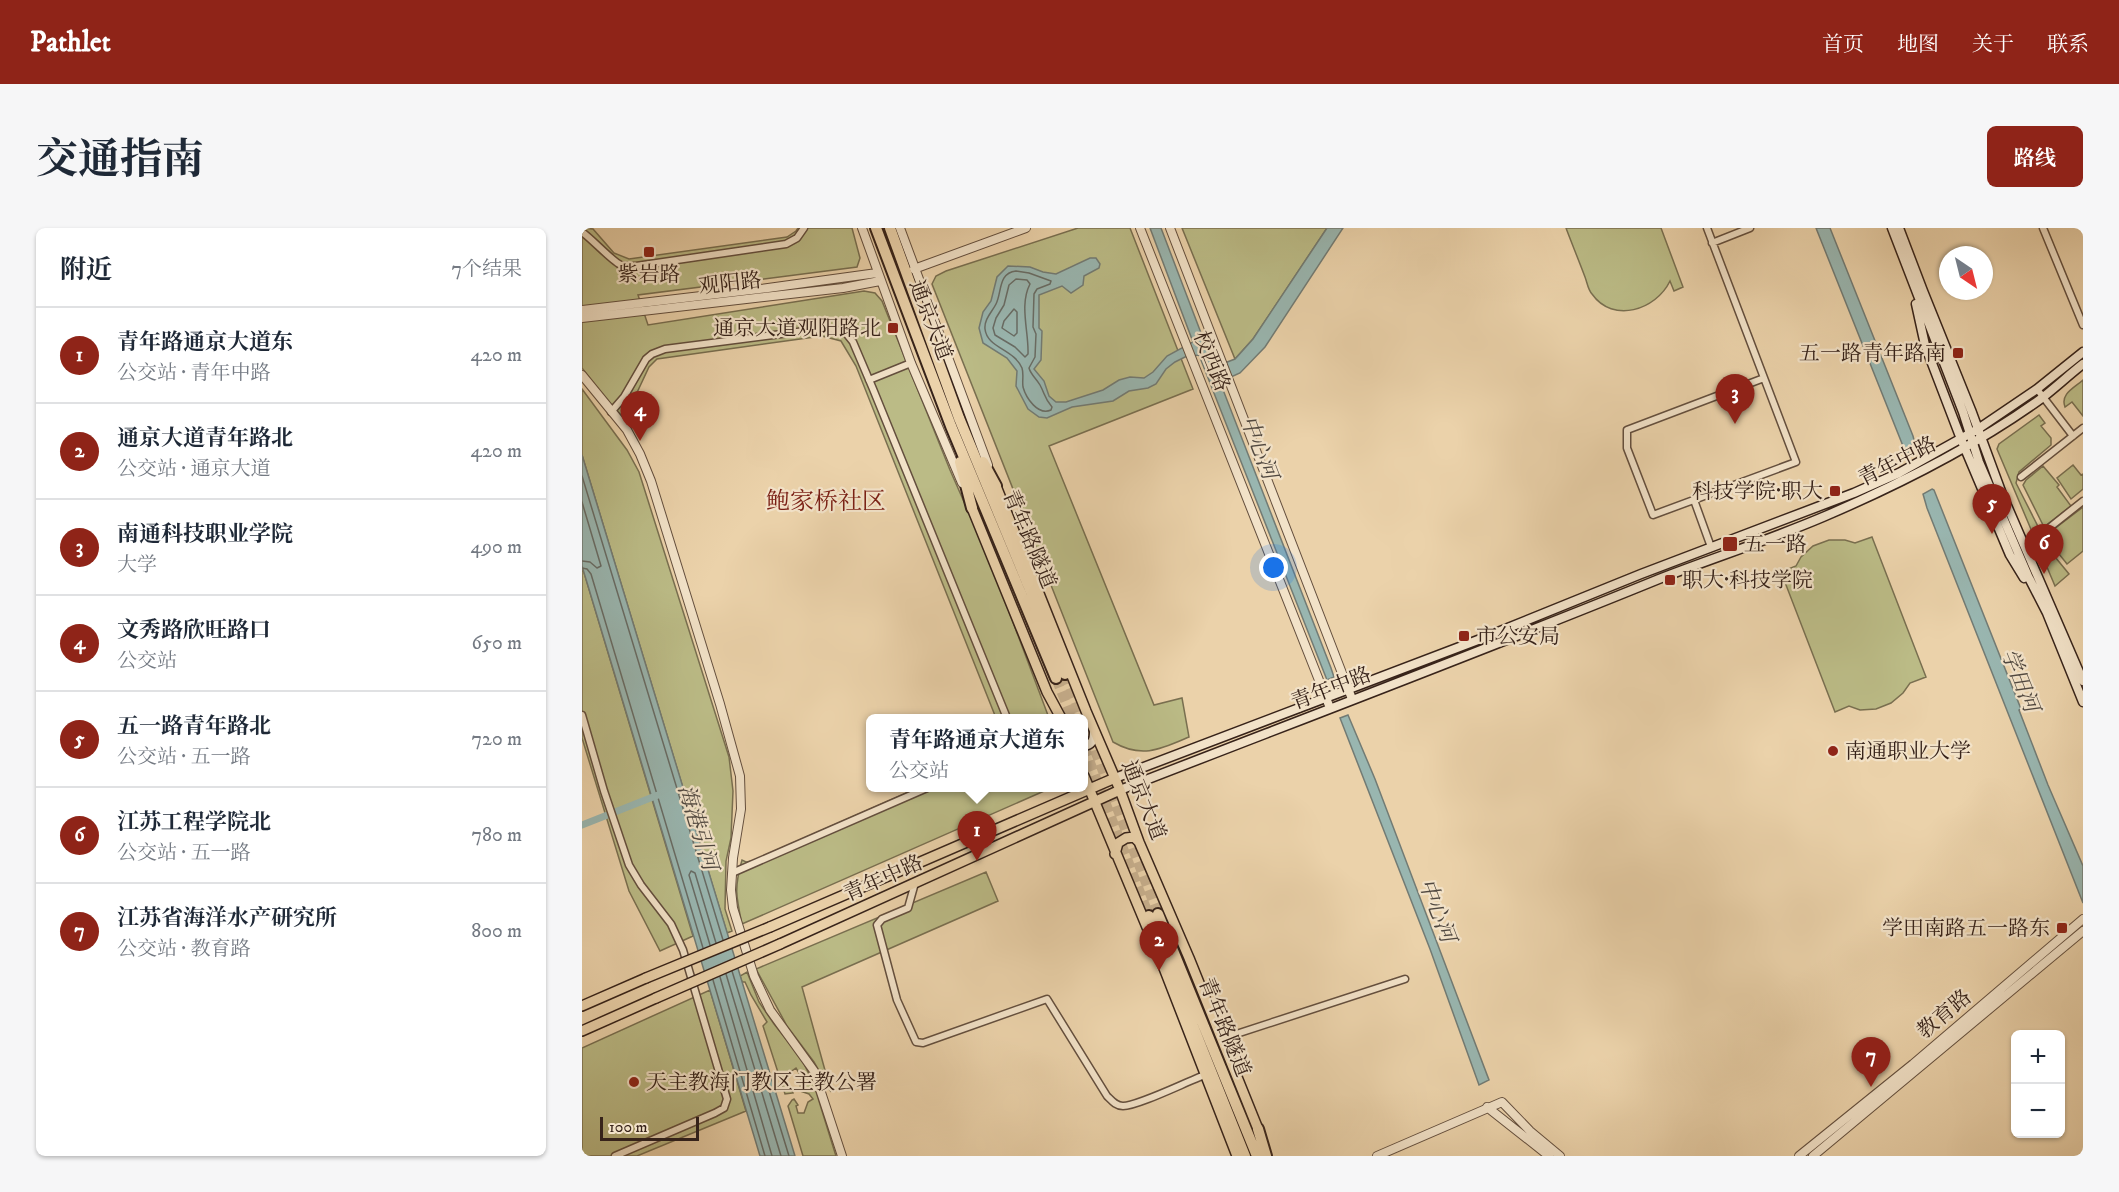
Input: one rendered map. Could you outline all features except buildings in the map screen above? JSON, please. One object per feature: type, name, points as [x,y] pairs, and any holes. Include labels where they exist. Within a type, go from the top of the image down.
[{"type":"highway","name":"通京大道","points":[[876,228],[955,422]]},
{"type":"highway","name":"通京大道","points":[[890,228],[955,422]]},
{"type":"highway","points":[[955,422],[996,486]]},
{"type":"highway","points":[[955,422],[972,508]]},
{"type":"highway","name":"青年路隧道","points":[[955,422],[1060,676]]},
{"type":"highway","name":"青年路隧道","points":[[1245,1156],[1154,915],[1257,1156]]},
{"type":"highway","points":[[1258,1129],[1268,1156]]},
{"type":"main road","points":[[1892,228],[1915,291],[1924,345],[2002,494],[2083,681]]},
{"type":"main road","points":[[1899,228],[2010,555],[2048,614],[2083,702]]},
{"type":"main road","name":"青年中路","points":[[1088,788],[1854,493],[1971,438],[2083,352]]},
{"type":"main road","name":"青年中路","points":[[582,1031],[1120,790],[1823,517],[1902,480],[2043,397],[2083,364]]},
{"type":"main road","name":"通京大道","points":[[996,486],[1087,714]]},
{"type":"main road","points":[[972,508],[1047,692],[1059,714]]},
{"type":"main road","name":"通京大道","points":[[1088,717],[1258,1129]]},
{"type":"main road","points":[[1088,745],[1094,740],[1094,732]]},
{"type":"main road","points":[[1088,788],[1164,968],[1237,1156]]},
{"type":"main road","name":"青年中路","points":[[582,1006],[770,927],[1079,792]]},
{"type":"main road","points":[[1115,854],[1118,843],[1126,838],[1134,837],[1139,842]]},
{"type":"street","points":[[582,232],[603,249],[611,260],[620,265],[636,266],[786,244],[797,238],[804,228]]},
{"type":"street","points":[[862,228],[911,363],[972,508]]},
{"type":"street","points":[[900,228],[996,486]]},
{"type":"street","points":[[914,268],[1026,228]]},
{"type":"street","name":"校西路","points":[[1140,228],[1330,708]]},
{"type":"street","name":"校西路","points":[[1170,228],[1352,699]]},
{"type":"street","points":[[1707,228],[1796,462],[1653,515],[1627,448],[1627,430],[1764,378]]},
{"type":"street","points":[[1712,243],[1750,228]]},
{"type":"street","points":[[2043,228],[2083,325]]},
{"type":"street","name":"观阳路","points":[[582,318],[620,309],[768,288],[879,277]]},
{"type":"street","name":"观阳路","points":[[582,310],[620,309]]},
{"type":"street","points":[[611,412],[624,397],[646,359],[652,354],[665,350],[828,328],[845,332],[853,342],[869,380],[1005,714]]},
{"type":"street","points":[[869,380],[911,363]]},
{"type":"street","points":[[582,375],[627,430],[651,481],[740,776],[741,809],[733,858],[731,890],[733,908],[754,976],[770,1010],[814,1071],[842,1156]]},
{"type":"street","points":[[2037,389],[2073,436]]},
{"type":"street","points":[[2021,477],[2083,428]]},
{"type":"street","points":[[1694,500],[1711,548]]},
{"type":"street","points":[[2044,532],[2083,501]]},
{"type":"street","points":[[582,715],[629,865],[641,885],[671,924],[683,950],[727,1099],[724,1108],[715,1113],[615,1156]]},
{"type":"street","points":[[732,873],[918,792]]},
{"type":"street","points":[[915,883],[908,908],[882,919],[877,925],[897,999],[916,1042],[923,1043],[1047,999],[1107,1096],[1115,1104],[1124,1106],[1136,1103],[1205,1075]]},
{"type":"street","name":"教育路","points":[[1813,1156],[2083,920]]},
{"type":"street","name":"教育路","points":[[1799,1156],[1915,1067],[2083,931]]},
{"type":"street","points":[[1221,1039],[1405,979]]},
{"type":"street","points":[[1377,1156],[1502,1102],[1530,1131],[1560,1156]]},
{"type":"street","points":[[1487,1107],[1549,1156]]},
{"type":"green space","points":[[582,228],[593,229],[614,253],[629,259],[787,237],[798,228],[852,228],[860,258],[857,267],[638,295],[648,325],[864,291],[875,293],[882,301],[950,470],[990,561],[1047,714],[994,714],[856,366],[841,341],[822,336],[657,359],[649,367],[633,401],[622,412],[625,419],[603,396],[582,368]]},
{"type":"green space","points":[[1078,228],[1130,228],[1193,389],[1049,446],[1154,705],[1182,698],[1189,737],[1151,750],[1133,750],[1113,742],[932,284],[936,276],[946,271]]},
{"type":"green space","points":[[1182,228],[1327,228],[1253,339],[1235,359]]},
{"type":"green space","points":[[1566,228],[1661,228],[1683,287],[1674,291],[1670,281],[1655,299],[1645,306],[1634,310],[1611,309],[1592,294]]},
{"type":"green space","points":[[2083,380],[2083,416],[2072,402],[2065,407],[2064,398]]},
{"type":"green space","points":[[582,389],[627,450],[639,472],[729,757],[733,791],[731,838],[726,861],[725,909],[732,931],[727,933],[582,455]]},
{"type":"green space","points":[[2039,415],[2045,423],[2041,426],[2051,438],[2051,445],[2019,472],[2016,483],[2051,552],[2069,574],[2055,586],[1997,449],[1999,444]]},
{"type":"green space","points":[[2073,465],[2081,475],[2083,474],[2083,489],[2071,499],[2057,478]]},
{"type":"green space","points":[[2043,466],[2059,485],[2057,487],[2071,506],[2044,527],[2023,485]]},
{"type":"green space","points":[[2083,507],[2083,551],[2067,564],[2053,546],[2049,533]]},
{"type":"green space","points":[[1872,537],[1926,677],[1910,683],[1903,693],[1891,703],[1876,709],[1860,710],[1849,706],[1835,712],[1781,572],[1796,566],[1801,557],[1813,546],[1829,540],[1845,540],[1855,543]]},
{"type":"green space","points":[[582,566],[693,936],[660,951],[629,891],[582,738]]},
{"type":"green space","points":[[909,792],[1042,792],[742,924],[738,906],[738,878],[742,860],[752,861]]},
{"type":"green space","points":[[986,872],[998,901],[802,987],[831,1092],[814,1062],[787,1026],[756,969]]},
{"type":"green space","points":[[747,972],[759,1002],[801,1058],[813,1082],[836,1156],[803,1156],[788,1106],[794,1099],[798,1105],[796,1106],[798,1113],[804,1113],[808,1102],[813,1099],[809,1094],[800,1091],[801,1076],[796,1068],[785,1078],[793,1093],[785,1094],[763,1026],[767,1022],[740,976]]},
{"type":"green space","points":[[710,990],[746,1111],[637,1156],[582,1156],[582,1048]]},
{"type":"water","points":[[1150,228],[1161,228],[1214,367],[1235,359],[1253,339],[1327,228],[1343,228],[1265,347],[1240,373],[1220,382],[1331,668],[1334,677],[1327,680],[1199,355],[1185,357],[1175,362],[1166,369],[1156,384],[1148,388],[1129,391],[1113,401],[1072,407],[1047,418],[1039,417],[1028,409],[1016,386],[1017,371],[1007,358],[983,343],[979,328],[983,312],[991,301],[997,277],[1008,266],[1030,267],[1056,274],[1090,258],[1096,258],[1100,264],[1099,268],[1084,276],[1083,285],[1071,293],[1062,286],[1039,295],[1039,328],[1042,331],[1041,360],[1034,369],[1044,381],[1049,396],[1056,402],[1066,402],[1103,390],[1119,380],[1130,377],[1144,378],[1153,372],[1167,356],[1193,342]]},
{"type":"water","points":[[1816,228],[1830,228],[1913,436],[1914,440],[1907,456]]},
{"type":"water","points":[[582,455],[795,1156],[760,1156],[582,566]]},
{"type":"water","points":[[1932,489],[2021,709],[2019,710],[2048,785],[2083,866],[2083,903],[1927,508],[1923,494]]},
{"type":"water","points":[[1348,715],[1375,779],[1489,1080],[1479,1085],[1430,949],[1340,718]]},
{"type":"waterway","points":[[582,825],[658,795]]},
{"type":"tunnel","points":[[1065,674],[1080,714]]},
{"type":"tunnel","points":[[1056,678],[1070,714]]},
{"type":"tunnel","points":[[1088,732],[1158,914]]},
{"type":"tunnel","points":[[1088,757],[1149,916]]},
{"type":"place","name":"紫岩路","points":[[649,252]]},
{"type":"place","name":"通京大道观阳路北","points":[[893,328]]},
{"type":"place","name":"五一路青年路南","points":[[1958,353]]},
{"type":"place","name":"南通科技职业学院","points":[[1735,424]]},
{"type":"place","name":"文秀路欣旺路口","points":[[640,441]]},
{"type":"place","name":"科技学院·职大","points":[[1835,491]]},
{"type":"place","name":"五一路青年路北","points":[[1992,534]]},
{"type":"place","name":"五一路","points":[[1730,544]]},
{"type":"place","name":"江苏工程学院北","points":[[2044,574]]},
{"type":"place","name":"职大·科技学院","points":[[1670,580]]},
{"type":"place","name":"市公安局","points":[[1464,636]]},
{"type":"place","name":"南通职业大学","points":[[1833,751]]},
{"type":"place","name":"青年路通京大道东","points":[[977,861]]},
{"type":"place","name":"学田南路五一路东","points":[[2062,928]]},
{"type":"place","name":"通京大道青年路北","points":[[1159,971]]},
{"type":"place","name":"天主教海门教区主教公署","points":[[634,1082]]},
{"type":"place","name":"江苏省海洋水产研究所","points":[[1871,1087]]},
{"type":"district","name":"鲍家桥社区","points":[[826,501]]},
{"type":"water label","name":"中心河","points":[[1260,447]]},
{"type":"water label","name":"学田河","points":[[2021,680]]},
{"type":"water label","name":"海港引河","points":[[699,827]]},
{"type":"water label","name":"中心河","points":[[1438,910]]}]
